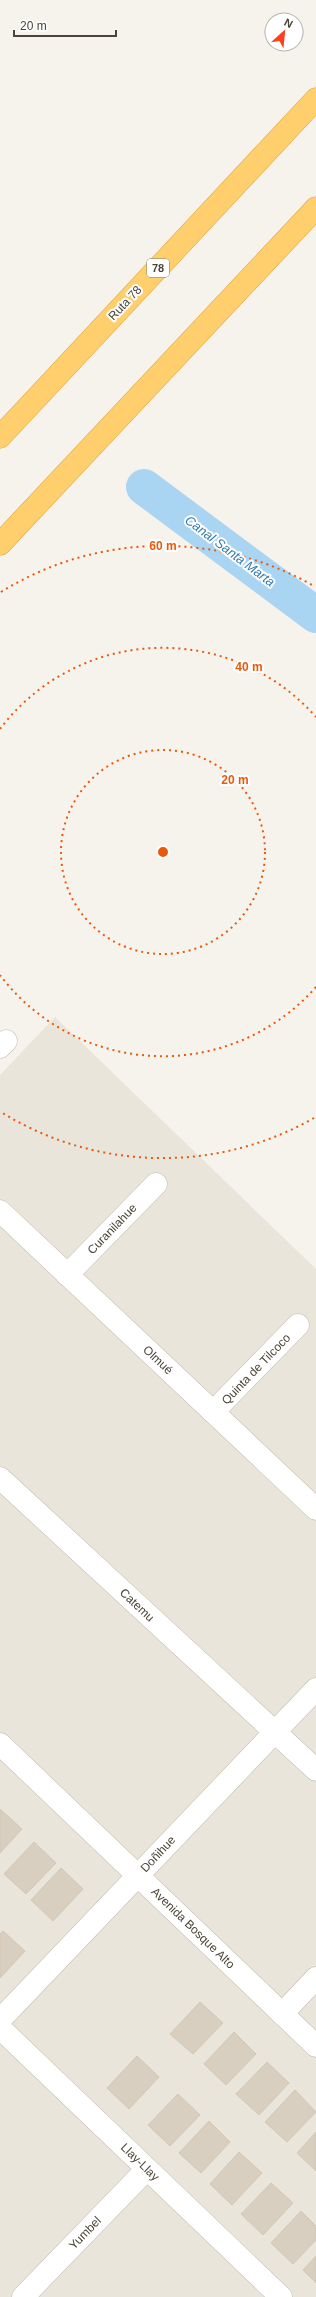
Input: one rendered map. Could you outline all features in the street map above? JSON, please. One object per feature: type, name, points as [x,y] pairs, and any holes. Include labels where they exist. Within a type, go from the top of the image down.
[{"type":"highway","name":"Ruta 78","points":[[0,437],[316,99]]},
{"type":"highway","points":[[0,544],[316,208]]},
{"type":"street","name":"Curanilahue","points":[[68,1275],[156,1184]]},
{"type":"street","name":"Olmué","points":[[0,1211],[316,1509]]},
{"type":"street","name":"Quinta de Tilcoco","points":[[213,1412],[298,1325]]},
{"type":"street","name":"Catemu","points":[[0,1478],[316,1770]]},
{"type":"street","name":"Doñihue","points":[[0,2020],[316,1689]]},
{"type":"street","name":"Avenida Bosque Alto","points":[[0,1744],[316,2046]]},
{"type":"street","points":[[282,2014],[316,1978]]},
{"type":"street","name":"Llay-Llay","points":[[0,2028],[279,2296]]},
{"type":"street","name":"Yumbel","points":[[23,2297],[147,2169]]},
{"type":"shaded area","points":[[55,1017],[316,1269],[316,2297],[0,2297],[0,1075]]},
{"type":"building","points":[[0,1809],[22,1829],[0,1853]]},
{"type":"building","points":[[34,1842],[56,1863],[26,1894],[4,1874]]},
{"type":"building","points":[[61,1868],[83,1889],[53,1921],[31,1900]]},
{"type":"building","points":[[3,1931],[25,1951],[0,1978],[0,1934]]},
{"type":"building","points":[[200,2002],[223,2023],[193,2054],[170,2034]]},
{"type":"building","points":[[234,2032],[256,2054],[226,2085],[204,2064]]},
{"type":"building","points":[[137,2056],[159,2077],[129,2109],[107,2088]]},
{"type":"building","points":[[267,2062],[289,2083],[259,2115],[236,2094]]},
{"type":"building","points":[[295,2090],[316,2112],[287,2142],[265,2122]]},
{"type":"building","points":[[178,2094],[200,2115],[170,2146],[148,2125]]},
{"type":"building","points":[[209,2121],[230,2142],[201,2173],[179,2153]]},
{"type":"building","points":[[316,2132],[316,2171],[297,2153]]},
{"type":"building","points":[[239,2152],[262,2173],[232,2205],[210,2184]]},
{"type":"building","points":[[271,2183],[293,2203],[263,2235],[241,2214]]},
{"type":"building","points":[[301,2211],[316,2226],[316,2240],[293,2264],[271,2243]]},
{"type":"building","points":[[316,2256],[316,2283],[303,2270]]},
{"type":"waterway","name":"Canal Santa Marta","points":[[144,487],[316,615]]}]
